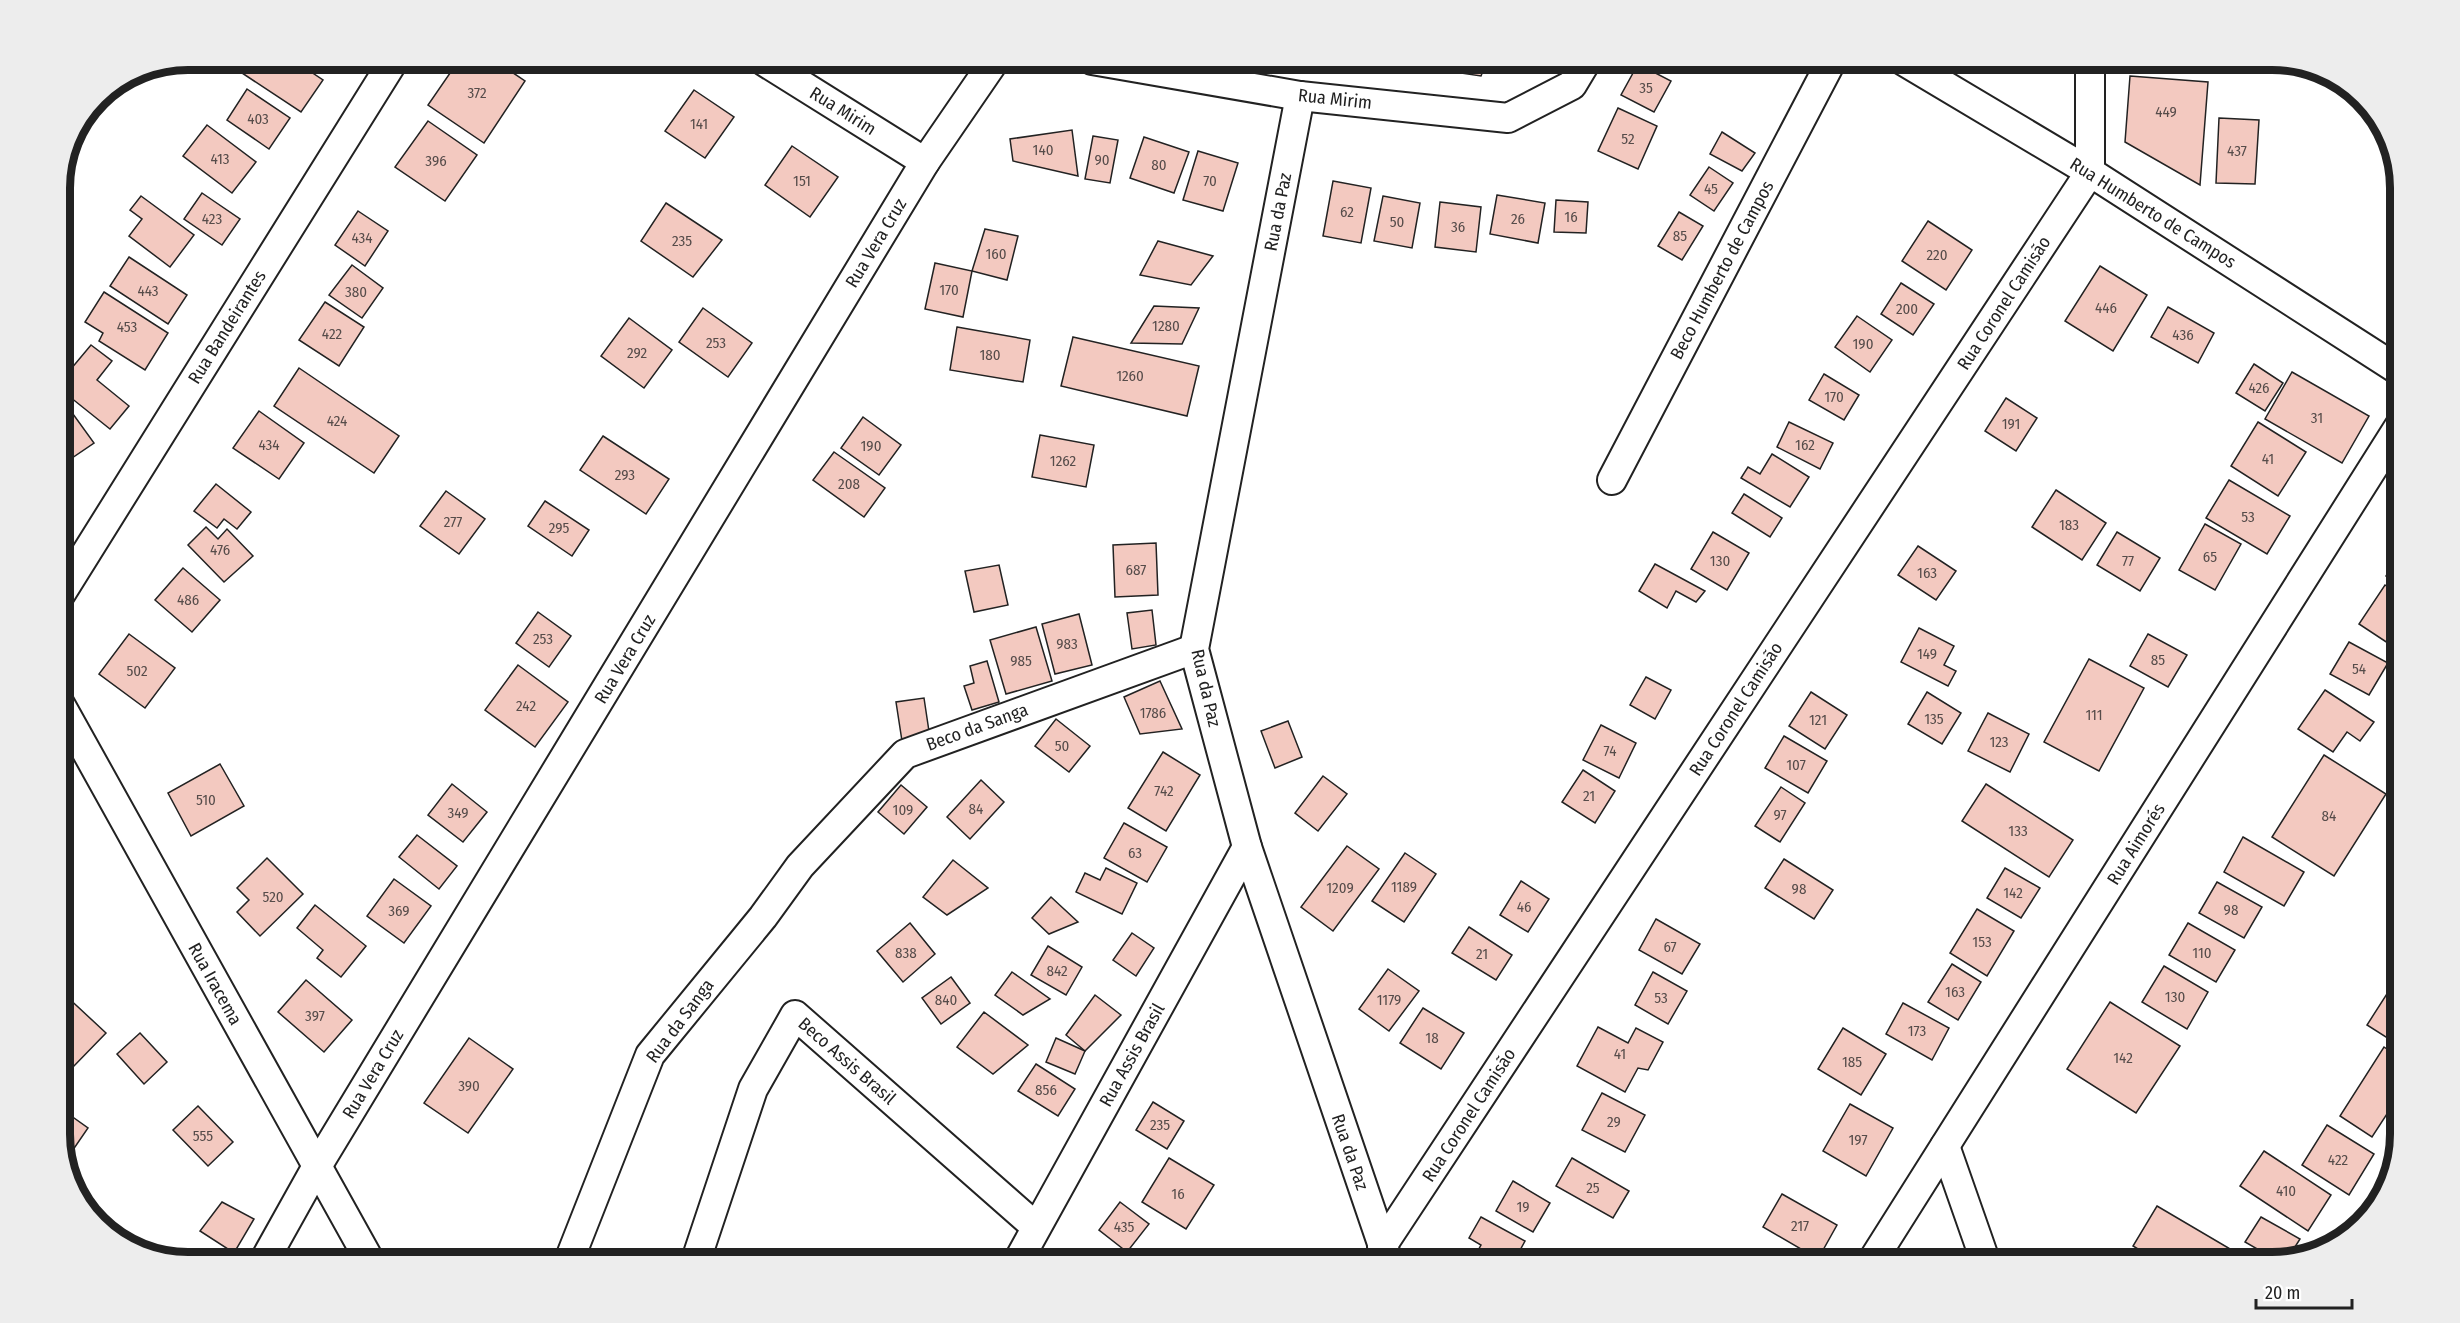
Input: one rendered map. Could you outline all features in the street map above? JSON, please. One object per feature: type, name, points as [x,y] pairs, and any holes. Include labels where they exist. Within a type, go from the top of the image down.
[{"type":"street","name":"Rua Mirim","points":[[1153,71],[1300,96],[1508,118],[1572,85],[1581,70]]},
{"type":"street","name":"Beco Humberto de Campos","points":[[1612,480],[1827,70]]},
{"type":"street","name":"Rua Humberto de Campos","points":[[1919,70],[2090,172],[2389,364]]},
{"type":"street","points":[[2090,70],[2090,172]]},
{"type":"street","name":"Rua Bandeirantes","points":[[71,577],[387,71]]},
{"type":"street","name":"Rua Mirim","points":[[779,71],[925,162]]},
{"type":"street","name":"Rua Vera Cruz","points":[[269,1252],[316,1168],[925,162],[988,71]]},
{"type":"street","name":"Rua da Paz","points":[[1300,96],[1194,649],[1247,847],[1384,1252]]},
{"type":"street","name":"Rua Coronel Camisão","points":[[1386,1252],[2090,172]]},
{"type":"street","name":"Rua Aimorés","points":[[1878,1252],[2389,442]]},
{"type":"street","name":"Beco da Sanga","points":[[800,866],[904,754],[1194,649]]},
{"type":"street","name":"Rua Iracema","points":[[71,724],[365,1252]]},
{"type":"street","name":"Rua Assis Brasil","points":[[1023,1252],[1247,847]]},
{"type":"street","name":"Rua da Sanga","points":[[572,1252],[650,1055],[763,917],[800,866]]},
{"type":"street","name":"Beco Assis Brasil","points":[[698,1252],[753,1089],[795,1015],[1036,1227]]},
{"type":"street","points":[[1945,1146],[1982,1252]]},
{"type":"building","points":[[1443,70],[1483,70],[1481,76]]},
{"type":"building","points":[[1635,70],[1650,70],[1671,81],[1654,112],[1621,95]]},
{"type":"building","points":[[243,71],[309,71],[323,80],[301,112],[242,73]]},
{"type":"building","points":[[452,71],[510,71],[525,81],[484,143],[428,105]]},
{"type":"building","points":[[2130,76],[2208,82],[2200,185],[2125,142]]},
{"type":"building","points":[[247,89],[290,118],[269,149],[227,120]]},
{"type":"building","points":[[694,90],[734,117],[705,158],[665,131]]},
{"type":"building","points":[[1618,108],[1657,126],[1638,169],[1598,151]]},
{"type":"building","points":[[2219,118],[2259,120],[2255,184],[2216,183]]},
{"type":"building","points":[[428,121],[477,155],[445,201],[395,167]]},
{"type":"building","points":[[207,125],[256,162],[232,193],[183,156]]},
{"type":"building","points":[[1072,130],[1078,176],[1013,161],[1010,139]]},
{"type":"building","points":[[1722,132],[1755,153],[1742,171],[1710,154]]},
{"type":"building","points":[[1093,136],[1118,140],[1110,183],[1085,179]]},
{"type":"building","points":[[1144,137],[1189,152],[1174,193],[1130,178]]},
{"type":"building","points":[[792,146],[838,177],[810,217],[765,185]]},
{"type":"building","points":[[1198,151],[1238,163],[1223,211],[1183,200]]},
{"type":"building","points":[[1709,167],[1733,183],[1714,211],[1690,195]]},
{"type":"building","points":[[1333,181],[1371,188],[1361,243],[1323,236]]},
{"type":"building","points":[[202,193],[240,219],[222,245],[184,219]]},
{"type":"building","points":[[1497,195],[1545,203],[1538,243],[1490,234]]},
{"type":"building","points":[[141,196],[194,235],[170,267],[129,236],[142,219],[130,210]]},
{"type":"building","points":[[1383,196],[1420,203],[1412,248],[1374,241]]},
{"type":"building","points":[[1556,200],[1588,202],[1586,233],[1554,232]]},
{"type":"building","points":[[1440,202],[1481,207],[1476,252],[1435,247]]},
{"type":"building","points":[[666,203],[722,240],[693,277],[641,241]]},
{"type":"building","points":[[358,211],[388,231],[365,266],[335,245]]},
{"type":"building","points":[[1679,212],[1703,226],[1682,260],[1658,246]]},
{"type":"building","points":[[1928,221],[1972,250],[1946,290],[1902,261]]},
{"type":"building","points":[[985,229],[1018,236],[1007,280],[972,271]]},
{"type":"building","points":[[1158,241],[1213,256],[1191,285],[1140,275]]},
{"type":"building","points":[[129,257],[187,295],[168,324],[110,286]]},
{"type":"building","points":[[935,263],[972,271],[963,317],[925,309]]},
{"type":"building","points":[[352,265],[383,288],[362,318],[329,295]]},
{"type":"building","points":[[2100,266],[2147,295],[2113,351],[2065,321]]},
{"type":"building","points":[[1901,283],[1934,304],[1913,335],[1881,314]]},
{"type":"building","points":[[104,292],[168,333],[145,370],[99,341],[103,333],[85,322]]},
{"type":"building","points":[[325,302],[364,327],[339,366],[299,340]]},
{"type":"building","points":[[1154,306],[1199,308],[1182,344],[1131,343]]},
{"type":"building","points":[[2168,307],[2214,333],[2198,363],[2151,337]]},
{"type":"building","points":[[703,308],[752,343],[728,377],[679,342]]},
{"type":"building","points":[[1857,316],[1892,340],[1870,372],[1835,347]]},
{"type":"building","points":[[629,318],[672,350],[644,388],[601,356]]},
{"type":"building","points":[[957,327],[1030,340],[1023,382],[950,370]]},
{"type":"building","points":[[1073,337],[1199,366],[1187,416],[1061,386]]},
{"type":"building","points":[[91,345],[112,361],[97,380],[129,406],[110,429],[71,398],[71,369]]},
{"type":"building","points":[[2254,364],[2283,383],[2265,411],[2236,393]]},
{"type":"building","points":[[299,368],[399,436],[374,473],[274,406]]},
{"type":"building","points":[[2292,372],[2369,416],[2342,463],[2265,419]]},
{"type":"building","points":[[1824,374],[1859,395],[1844,420],[1809,400]]},
{"type":"building","points":[[2006,398],[2037,418],[2016,451],[1985,431]]},
{"type":"building","points":[[71,411],[94,443],[71,459]]},
{"type":"building","points":[[259,411],[304,443],[279,479],[233,448]]},
{"type":"building","points":[[863,417],[901,445],[879,475],[841,448]]},
{"type":"building","points":[[1789,422],[1833,443],[1820,469],[1777,447]]},
{"type":"building","points":[[2258,422],[2306,452],[2278,496],[2231,466]]},
{"type":"building","points":[[1040,435],[1094,445],[1086,487],[1032,477]]},
{"type":"building","points":[[603,436],[669,479],[646,514],[580,470]]},
{"type":"building","points":[[834,452],[885,488],[864,517],[813,480]]},
{"type":"building","points":[[1772,454],[1809,477],[1790,507],[1741,478],[1748,467],[1760,474]]},
{"type":"building","points":[[2229,480],[2290,516],[2267,554],[2206,518]]},
{"type":"building","points":[[216,484],[251,512],[237,529],[224,519],[217,528],[194,511]]},
{"type":"building","points":[[2056,490],[2106,523],[2082,560],[2032,527]]},
{"type":"building","points":[[446,491],[485,519],[459,554],[420,526]]},
{"type":"building","points":[[1744,494],[1782,518],[1770,537],[1732,513]]},
{"type":"building","points":[[545,501],[589,530],[572,556],[528,526]]},
{"type":"building","points":[[2205,524],[2241,544],[2215,590],[2179,570]]},
{"type":"building","points":[[206,527],[218,539],[227,529],[253,556],[224,582],[188,545]]},
{"type":"building","points":[[1713,532],[1749,553],[1727,590],[1691,569]]},
{"type":"building","points":[[2117,532],[2160,558],[2140,591],[2097,565]]},
{"type":"building","points":[[1156,543],[1158,595],[1115,597],[1113,545]]},
{"type":"building","points":[[1918,546],[1956,571],[1936,600],[1898,575]]},
{"type":"building","points":[[1655,564],[1705,591],[1696,602],[1676,591],[1667,608],[1639,591]]},
{"type":"building","points":[[999,565],[1008,605],[974,612],[965,571]]},
{"type":"building","points":[[183,568],[220,600],[192,632],[155,600]]},
{"type":"building","points":[[2385,585],[2389,588],[2389,644],[2359,624]]},
{"type":"building","points":[[1152,610],[1156,645],[1132,649],[1127,613]]},
{"type":"building","points":[[538,612],[571,636],[549,667],[516,643]]},
{"type":"building","points":[[1079,614],[1092,665],[1055,674],[1042,624]]},
{"type":"building","points":[[1036,627],[1052,681],[1006,694],[990,640]]},
{"type":"building","points":[[1919,628],[1954,646],[1944,665],[1956,671],[1948,686],[1901,662]]},
{"type":"building","points":[[129,634],[175,668],[145,708],[99,674]]},
{"type":"building","points":[[2148,634],[2187,655],[2168,687],[2130,666]]},
{"type":"building","points":[[2349,642],[2388,663],[2369,695],[2330,674]]},
{"type":"building","points":[[2089,659],[2144,688],[2099,771],[2044,742]]},
{"type":"building","points":[[987,661],[999,702],[972,710],[964,686],[974,683],[970,666]]},
{"type":"building","points":[[518,665],[568,702],[535,747],[485,710]]},
{"type":"building","points":[[1646,677],[1671,690],[1655,719],[1630,705]]},
{"type":"building","points":[[1160,681],[1182,729],[1140,734],[1124,697]]},
{"type":"building","points":[[2325,690],[2374,722],[2360,741],[2347,732],[2333,752],[2298,729]]},
{"type":"building","points":[[1811,692],[1847,715],[1825,749],[1789,726]]},
{"type":"building","points":[[1927,692],[1961,713],[1942,744],[1908,724]]},
{"type":"building","points":[[924,698],[930,738],[902,741],[896,702]]},
{"type":"building","points":[[1988,713],[2029,734],[2010,772],[1968,751]]},
{"type":"building","points":[[1056,719],[1090,746],[1069,772],[1035,746]]},
{"type":"building","points":[[1288,721],[1302,757],[1275,768],[1261,731]]},
{"type":"building","points":[[1601,725],[1636,743],[1619,778],[1583,760]]},
{"type":"building","points":[[1784,736],[1827,761],[1808,793],[1765,768]]},
{"type":"building","points":[[1163,752],[1200,775],[1166,831],[1128,808]]},
{"type":"building","points":[[2324,755],[2386,794],[2334,876],[2272,837]]},
{"type":"building","points":[[220,764],[244,806],[191,836],[168,793]]},
{"type":"building","points":[[1583,770],[1615,791],[1595,823],[1562,802]]},
{"type":"building","points":[[1323,776],[1347,794],[1318,831],[1295,813]]},
{"type":"building","points":[[981,780],[1004,802],[970,839],[947,817]]},
{"type":"building","points":[[452,784],[487,812],[463,842],[428,815]]},
{"type":"building","points":[[1986,784],[2073,840],[2049,877],[1962,821]]},
{"type":"building","points":[[901,785],[927,807],[904,834],[878,812]]},
{"type":"building","points":[[1781,787],[1805,803],[1780,842],[1755,826]]},
{"type":"building","points":[[1124,823],[1167,847],[1147,882],[1104,858]]},
{"type":"building","points":[[417,835],[457,866],[439,889],[399,857]]},
{"type":"building","points":[[2243,837],[2304,872],[2284,906],[2224,872]]},
{"type":"building","points":[[1347,846],[1379,869],[1333,931],[1301,907]]},
{"type":"building","points":[[1405,853],[1436,874],[1404,922],[1372,901]]},
{"type":"building","points":[[267,858],[303,894],[260,936],[237,912],[249,900],[237,888]]},
{"type":"building","points":[[1784,859],[1833,890],[1814,919],[1765,888]]},
{"type":"building","points":[[953,860],[988,888],[947,915],[923,897]]},
{"type":"building","points":[[1106,868],[1137,883],[1122,914],[1076,892],[1085,873],[1100,880]]},
{"type":"building","points":[[2005,868],[2040,888],[2021,918],[1987,898]]},
{"type":"building","points":[[394,879],[431,906],[404,943],[367,916]]},
{"type":"building","points":[[1521,881],[1549,899],[1528,932],[1500,915]]},
{"type":"building","points":[[2217,882],[2262,907],[2244,938],[2199,913]]},
{"type":"building","points":[[1051,897],[1078,922],[1049,934],[1032,918]]},
{"type":"building","points":[[315,905],[366,946],[341,977],[317,958],[323,950],[297,928]]},
{"type":"building","points":[[1977,909],[2014,931],[1987,976],[1950,953]]},
{"type":"building","points":[[1656,919],[1700,944],[1682,974],[1639,950]]},
{"type":"building","points":[[910,923],[935,954],[903,982],[877,951]]},
{"type":"building","points":[[2188,923],[2235,950],[2216,982],[2169,955]]},
{"type":"building","points":[[1469,927],[1512,955],[1496,980],[1452,953]]},
{"type":"building","points":[[1132,933],[1154,948],[1136,976],[1113,960]]},
{"type":"building","points":[[1048,946],[1082,967],[1066,995],[1031,975]]},
{"type":"building","points":[[1952,964],[1981,982],[1958,1020],[1928,1002]]},
{"type":"building","points":[[2164,966],[2208,992],[2187,1029],[2142,1002]]},
{"type":"building","points":[[1388,969],[1419,991],[1389,1031],[1359,1009]]},
{"type":"building","points":[[1012,972],[1050,999],[1023,1015],[995,995]]},
{"type":"building","points":[[1653,972],[1687,991],[1668,1024],[1635,1005]]},
{"type":"building","points":[[951,977],[970,1003],[941,1024],[922,998]]},
{"type":"building","points":[[306,980],[352,1020],[324,1052],[278,1012]]},
{"type":"building","points":[[2390,989],[2390,1040],[2367,1025]]},
{"type":"building","points":[[1095,995],[1121,1015],[1085,1051],[1066,1035]]},
{"type":"building","points":[[71,1000],[106,1033],[73,1067],[71,1065]]},
{"type":"building","points":[[2110,1002],[2180,1046],[2136,1113],[2067,1069]]},
{"type":"building","points":[[1903,1003],[1949,1028],[1932,1060],[1886,1034]]},
{"type":"building","points":[[1423,1008],[1464,1033],[1441,1069],[1400,1043]]},
{"type":"building","points":[[984,1012],[1028,1045],[993,1074],[957,1047]]},
{"type":"building","points":[[1598,1027],[1628,1043],[1636,1028],[1663,1042],[1648,1070],[1638,1068],[1625,1092],[1577,1066]]},
{"type":"building","points":[[1843,1028],[1886,1054],[1861,1095],[1818,1069]]},
{"type":"building","points":[[140,1033],[167,1062],[144,1084],[117,1054]]},
{"type":"building","points":[[469,1038],[513,1069],[468,1133],[424,1103]]},
{"type":"building","points":[[1056,1038],[1085,1051],[1075,1074],[1046,1062]]},
{"type":"building","points":[[2384,1047],[2390,1051],[2390,1109],[2372,1137],[2340,1116]]},
{"type":"building","points":[[1036,1064],[1075,1089],[1058,1116],[1018,1091]]},
{"type":"building","points":[[1602,1093],[1645,1115],[1625,1152],[1582,1130]]},
{"type":"building","points":[[1153,1102],[1184,1121],[1167,1149],[1136,1130]]},
{"type":"building","points":[[1850,1104],[1893,1128],[1866,1176],[1823,1151]]},
{"type":"building","points":[[198,1106],[233,1142],[208,1166],[173,1130]]},
{"type":"building","points":[[71,1116],[88,1128],[72,1151]]},
{"type":"building","points":[[2327,1125],[2374,1154],[2349,1195],[2302,1165]]},
{"type":"building","points":[[2264,1151],[2331,1195],[2308,1231],[2240,1186]]},
{"type":"building","points":[[1169,1158],[1214,1185],[1186,1229],[1142,1202]]},
{"type":"building","points":[[1572,1158],[1629,1191],[1613,1218],[1556,1186]]},
{"type":"building","points":[[1513,1181],[1550,1203],[1533,1232],[1496,1211]]},
{"type":"building","points":[[1782,1194],[1837,1225],[1822,1252],[1806,1252],[1763,1227]]},
{"type":"building","points":[[222,1202],[254,1219],[235,1252],[200,1231]]},
{"type":"building","points":[[1120,1202],[1149,1224],[1127,1252],[1099,1230]]},
{"type":"building","points":[[2157,1206],[2235,1252],[2143,1252],[2133,1246]]},
{"type":"building","points":[[1481,1217],[1525,1241],[1519,1252],[1477,1252],[1481,1245],[1469,1238]]},
{"type":"building","points":[[2261,1217],[2300,1239],[2293,1250],[2271,1252],[2262,1252],[2245,1242]]}]
